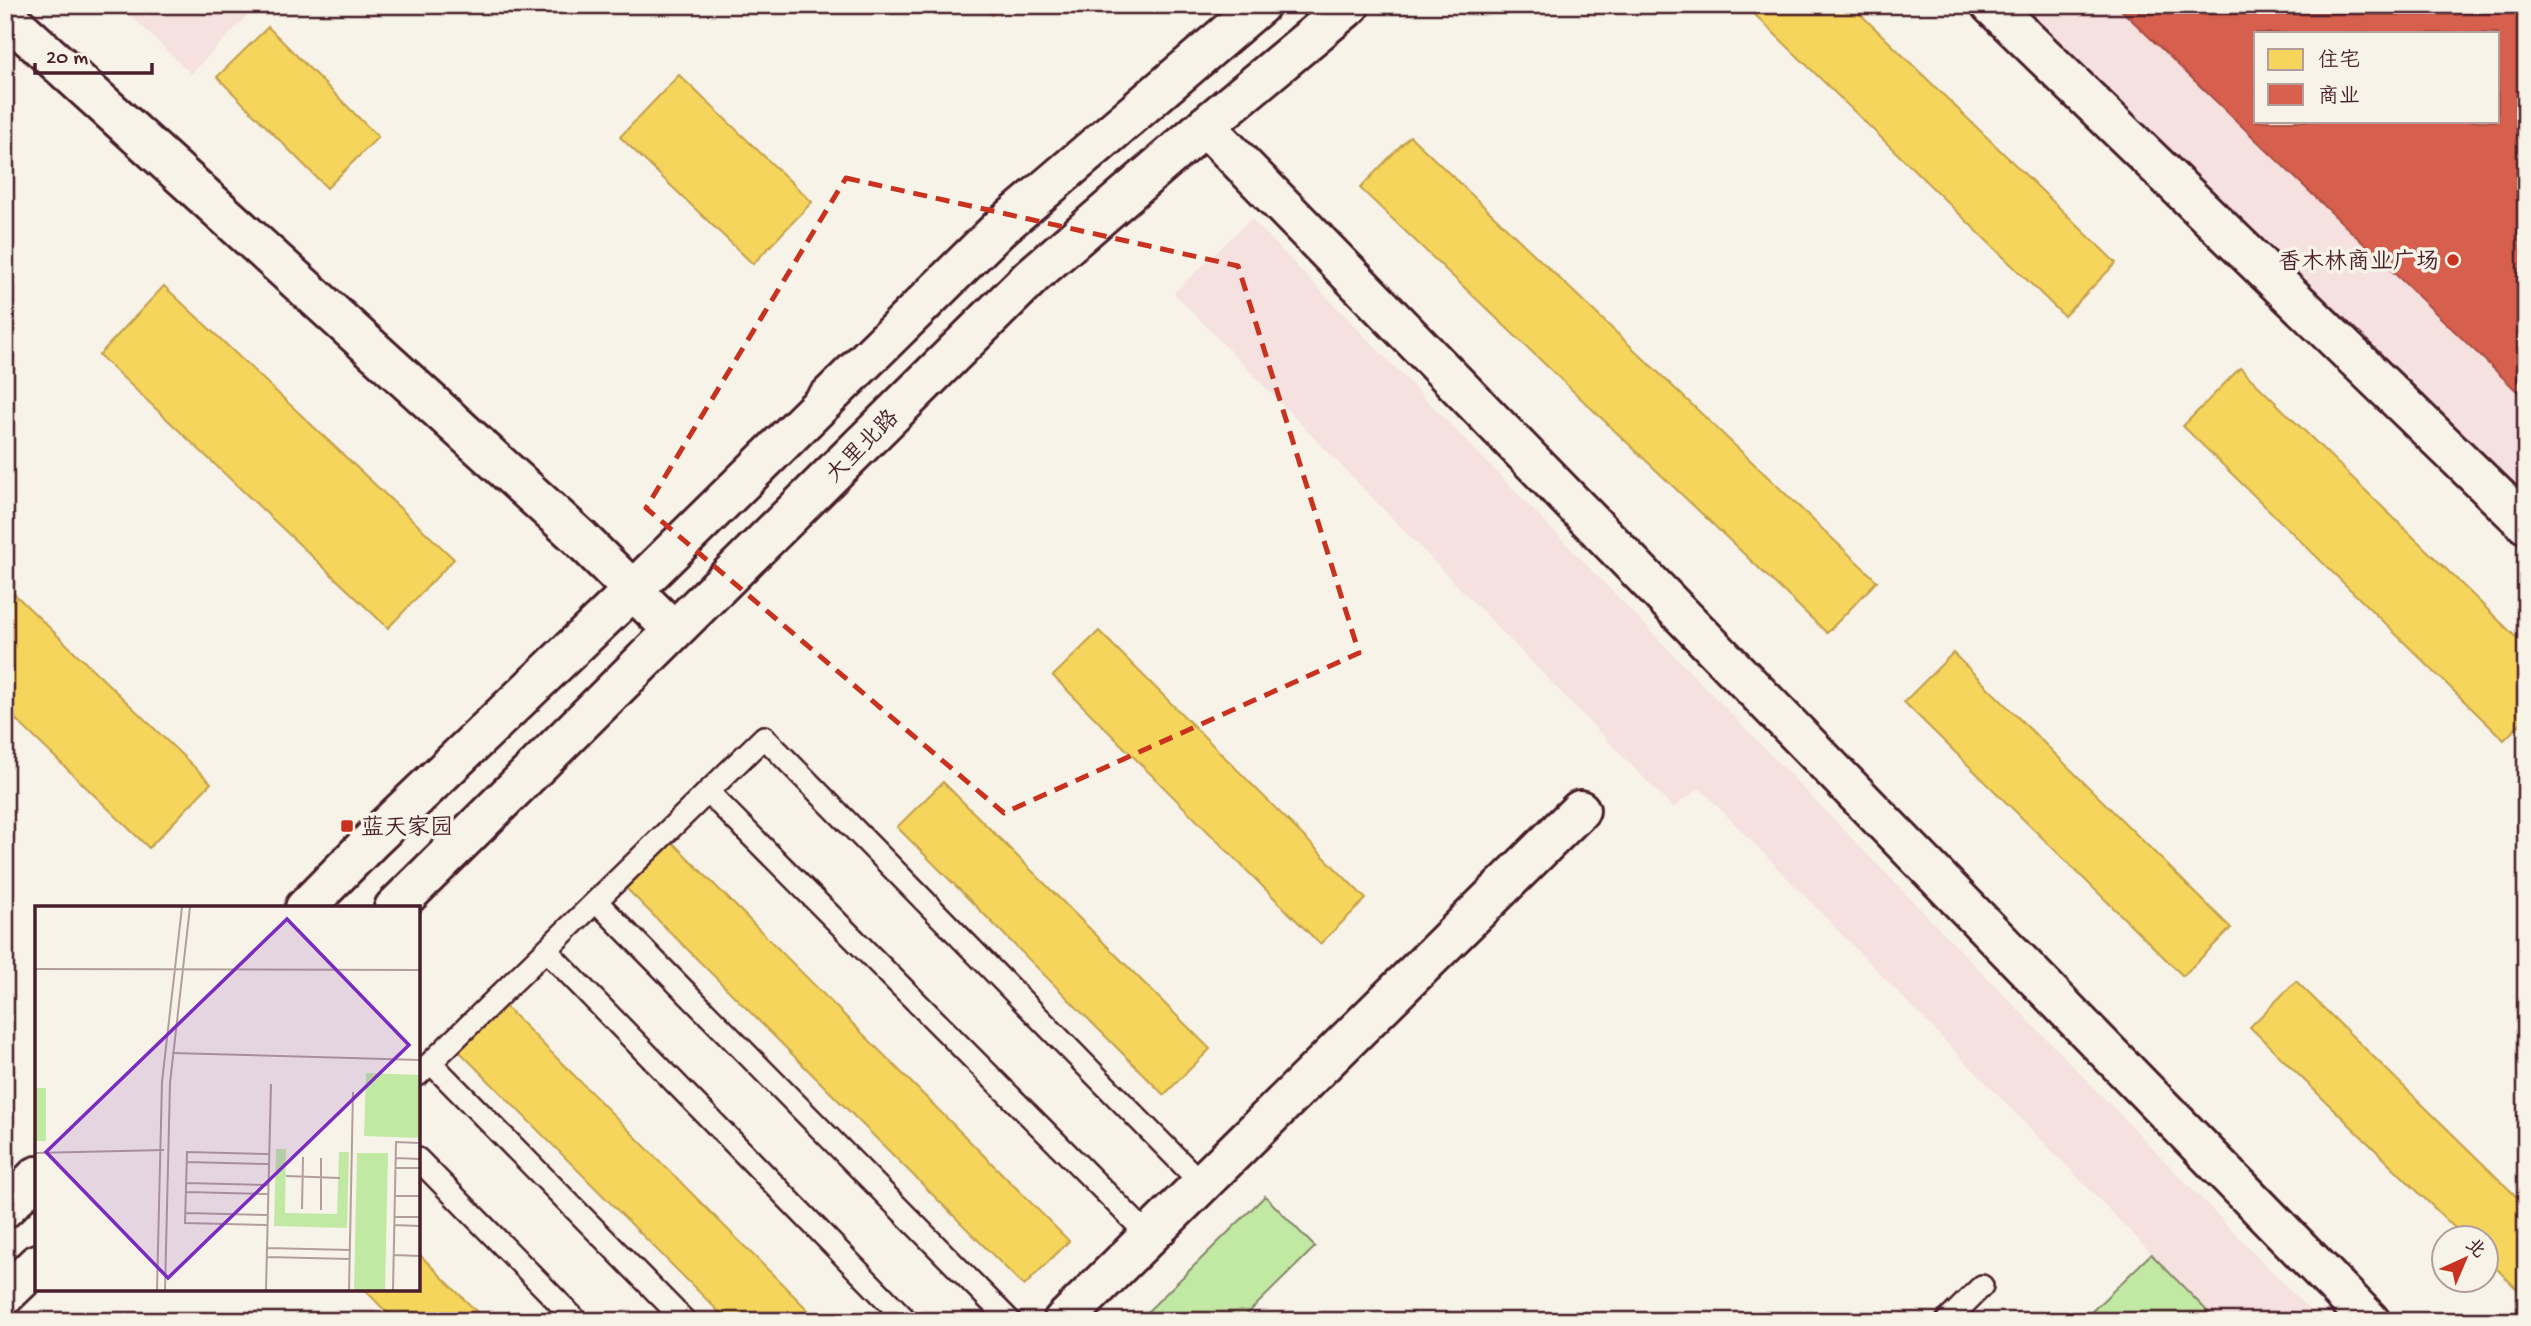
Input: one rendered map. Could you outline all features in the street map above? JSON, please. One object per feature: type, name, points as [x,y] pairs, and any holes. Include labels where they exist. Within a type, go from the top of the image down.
[{"type":"street","points":[[306,906],[633,590],[1000,228],[1260,5]]},
{"type":"street","name":"大里北路","points":[[396,906],[1032,276],[1350,5]]},
{"type":"street","points":[[1991,5],[2526,524]]},
{"type":"street","points":[[5,15],[580,538],[673,630]]},
{"type":"street","points":[[1205,126],[2370,1321]]},
{"type":"street","points":[[1063,1321],[1580,810]]},
{"type":"street","points":[[5,1208],[35,1178]]},
{"type":"street","points":[[5,1295],[35,1266]]},
{"type":"lane","points":[[685,1321],[425,1069],[764,737],[1202,1184]]},
{"type":"lane","points":[[708,792],[1149,1236]]},
{"type":"lane","points":[[596,901],[1010,1321]]},
{"type":"lane","points":[[547,950],[908,1321]]},
{"type":"lane","points":[[420,1160],[578,1321]]},
{"type":"lane","points":[[1947,1321],[1982,1286]]},
{"type":"highlighted area","points":[[846,178],[1238,266],[1359,653],[1004,813],[646,508]]},
{"type":"shaded area","points":[[120,5],[257,5],[191,74]]},
{"type":"shaded area","points":[[1987,5],[2526,5],[2526,523]]},
{"type":"shaded area","points":[[1251,219],[2320,1321],[2217,1321],[1700,788],[1673,808],[1174,293]]},
{"type":"green space","points":[[1265,1196],[1315,1247],[1240,1321],[1138,1321]]},
{"type":"green space","points":[[2151,1254],[2217,1321],[2082,1321]]},
{"type":"building: 住宅","points":[[982,5],[1001,5],[992,15]]},
{"type":"building: 住宅","points":[[1745,5],[1851,5],[2116,263],[2064,316]]},
{"type":"building: 住宅","points":[[268,27],[378,137],[327,188],[217,77]]},
{"type":"building: 住宅","points":[[679,75],[812,202],[753,264],[620,137]]},
{"type":"building: 住宅","points":[[1410,136],[1877,581],[1827,633],[1360,188]]},
{"type":"building: 住宅","points":[[164,286],[454,559],[388,628],[99,355]]},
{"type":"building: 住宅","points":[[2240,368],[2526,647],[2526,718],[2504,740],[2183,426]]},
{"type":"building: 住宅","points":[[5,585],[211,783],[149,848],[5,709]]},
{"type":"building: 住宅","points":[[1099,631],[1366,899],[1320,944],[1053,676]]},
{"type":"building: 住宅","points":[[1953,653],[2231,928],[2183,976],[1904,702]]},
{"type":"building: 住宅","points":[[943,782],[1210,1049],[1164,1095],[897,827]]},
{"type":"building: 住宅","points":[[664,834],[1069,1241],[1024,1286],[618,880]]},
{"type":"building: 住宅","points":[[2296,981],[2526,1206],[2526,1298],[2500,1272],[2500,1224],[2451,1224],[2250,1027]]},
{"type":"building: 住宅","points":[[499,1000],[819,1321],[728,1321],[454,1046]]},
{"type":"building: 住宅","points":[[420,1255],[486,1321],[395,1321],[366,1291],[420,1291]]},
{"type":"building: 商业","name":"香木林商业广场","points":[[2116,5],[2526,5],[2526,400]]},
{"type":"place","name":"香木林商业广场","points":[[2453,260]]},
{"type":"place","name":"蓝天家园","points":[[347,826]]}]
